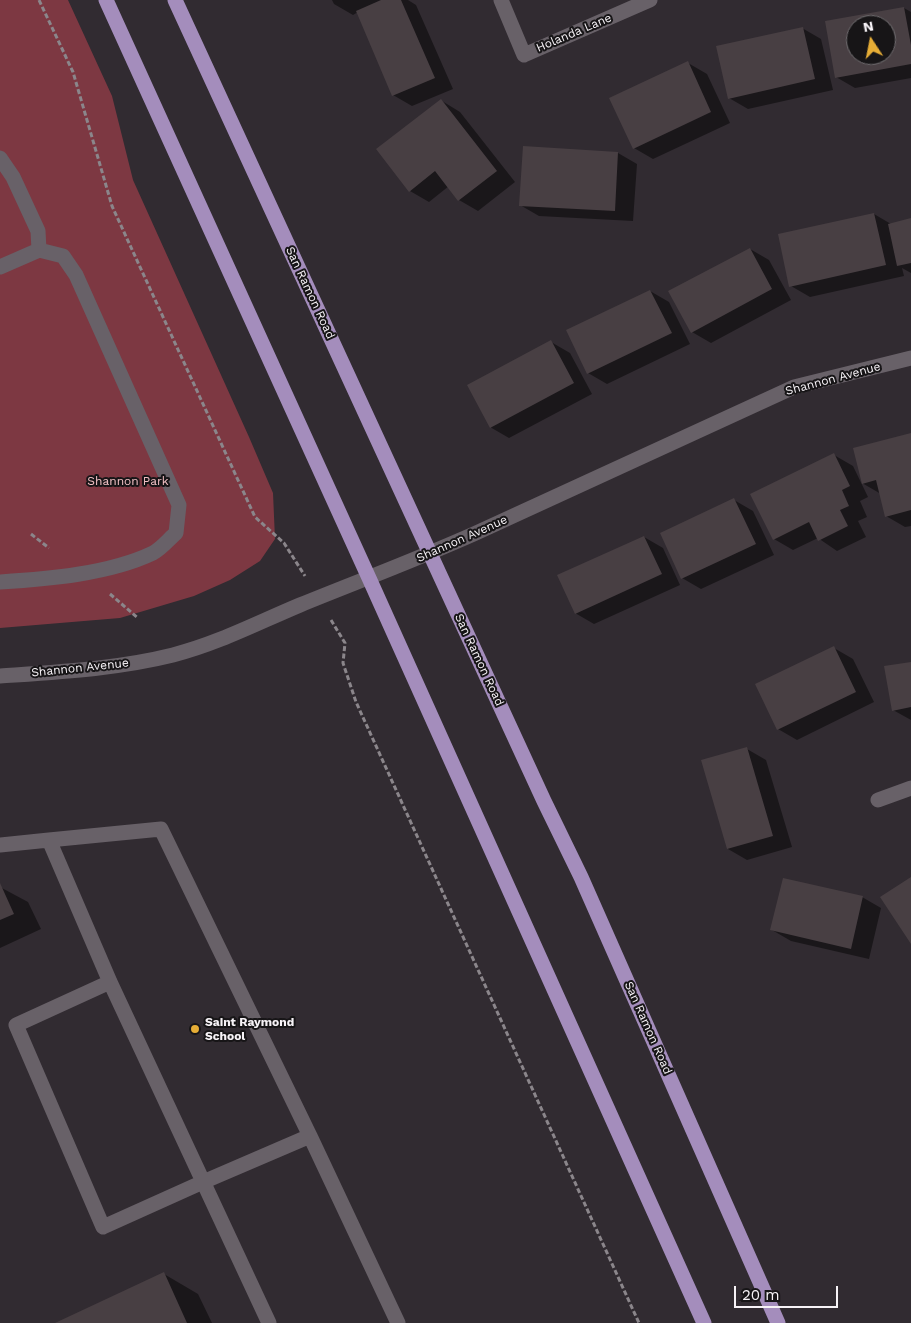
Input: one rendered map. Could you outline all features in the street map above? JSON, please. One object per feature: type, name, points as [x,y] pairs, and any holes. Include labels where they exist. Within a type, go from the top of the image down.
[{"type":"main road","points":[[106,0],[369,578],[704,1323]]},
{"type":"main road","name":"San Ramon Road","points":[[175,0],[544,802],[581,877],[778,1323]]},
{"type":"street","name":"Holanda Lane","points":[[501,0],[524,54],[650,0]]},
{"type":"street","points":[[0,158],[13,177],[38,231],[39,250]]},
{"type":"street","points":[[0,267],[39,250],[63,256],[76,275],[179,504],[176,532],[155,552],[119,565],[49,579],[0,582]]},
{"type":"street","name":"Shannon Avenue","points":[[0,676],[120,665],[174,655],[230,637],[300,605],[430,553],[794,387],[911,358]]},
{"type":"street","points":[[878,800],[911,788]]},
{"type":"street","points":[[0,845],[161,829],[310,1136],[398,1323]]},
{"type":"street","points":[[49,840],[110,982],[269,1323]]},
{"type":"street","points":[[110,982],[16,1025],[103,1227],[310,1136]]},
{"type":"path","points":[[40,0],[73,72],[98,161],[116,215],[255,517],[284,543]]},
{"type":"path","points":[[31,534],[49,548]]},
{"type":"path","points":[[103,588],[138,618]]},
{"type":"path","points":[[344,642],[343,663],[356,702],[639,1323]]},
{"type":"green space","name":"Shannon Park","points":[[0,0],[68,0],[112,96],[133,180],[273,493],[275,539],[260,561],[230,580],[194,596],[120,618],[0,628]]},
{"type":"building","points":[[381,0],[401,0],[435,78],[392,96],[356,11]]},
{"type":"building","points":[[904,7],[911,45],[911,64],[835,78],[825,21],[846,17],[846,65],[896,65],[896,15],[859,15]]},
{"type":"building","points":[[803,27],[815,79],[728,99],[716,46]]},
{"type":"building","points":[[688,61],[711,112],[633,149],[609,98]]},
{"type":"building","points":[[441,99],[497,171],[458,201],[435,171],[409,192],[376,149]]},
{"type":"building","points":[[523,146],[618,152],[615,211],[519,206]]},
{"type":"building","points":[[874,213],[886,265],[789,287],[778,234]]},
{"type":"building","points":[[911,218],[911,263],[897,266],[888,224]]},
{"type":"building","points":[[750,248],[772,289],[691,333],[668,291]]},
{"type":"building","points":[[650,290],[672,333],[587,374],[566,330]]},
{"type":"building","points":[[551,340],[574,383],[490,428],[467,385]]},
{"type":"building","points":[[911,433],[911,510],[885,517],[876,480],[862,484],[853,448]]},
{"type":"building","points":[[834,453],[850,486],[842,490],[849,506],[840,510],[848,526],[818,541],[809,522],[773,540],[750,494]]},
{"type":"building","points":[[734,498],[756,544],[681,579],[660,533]]},
{"type":"building","points":[[644,536],[662,574],[575,614],[557,575]]},
{"type":"building","points":[[834,646],[856,692],[777,730],[755,684]]},
{"type":"building","points":[[911,662],[911,707],[892,711],[884,666]]},
{"type":"building","points":[[747,747],[773,836],[727,849],[701,760]]},
{"type":"building","points":[[911,877],[911,944],[880,897]]},
{"type":"building","points":[[783,878],[863,896],[851,949],[770,930]]},
{"type":"building","points":[[0,883],[14,914],[0,920]]},
{"type":"building","points":[[164,1272],[187,1323],[55,1323]]},
{"type":"place","name":"Saint Raymond School","points":[[195,1029]]}]
